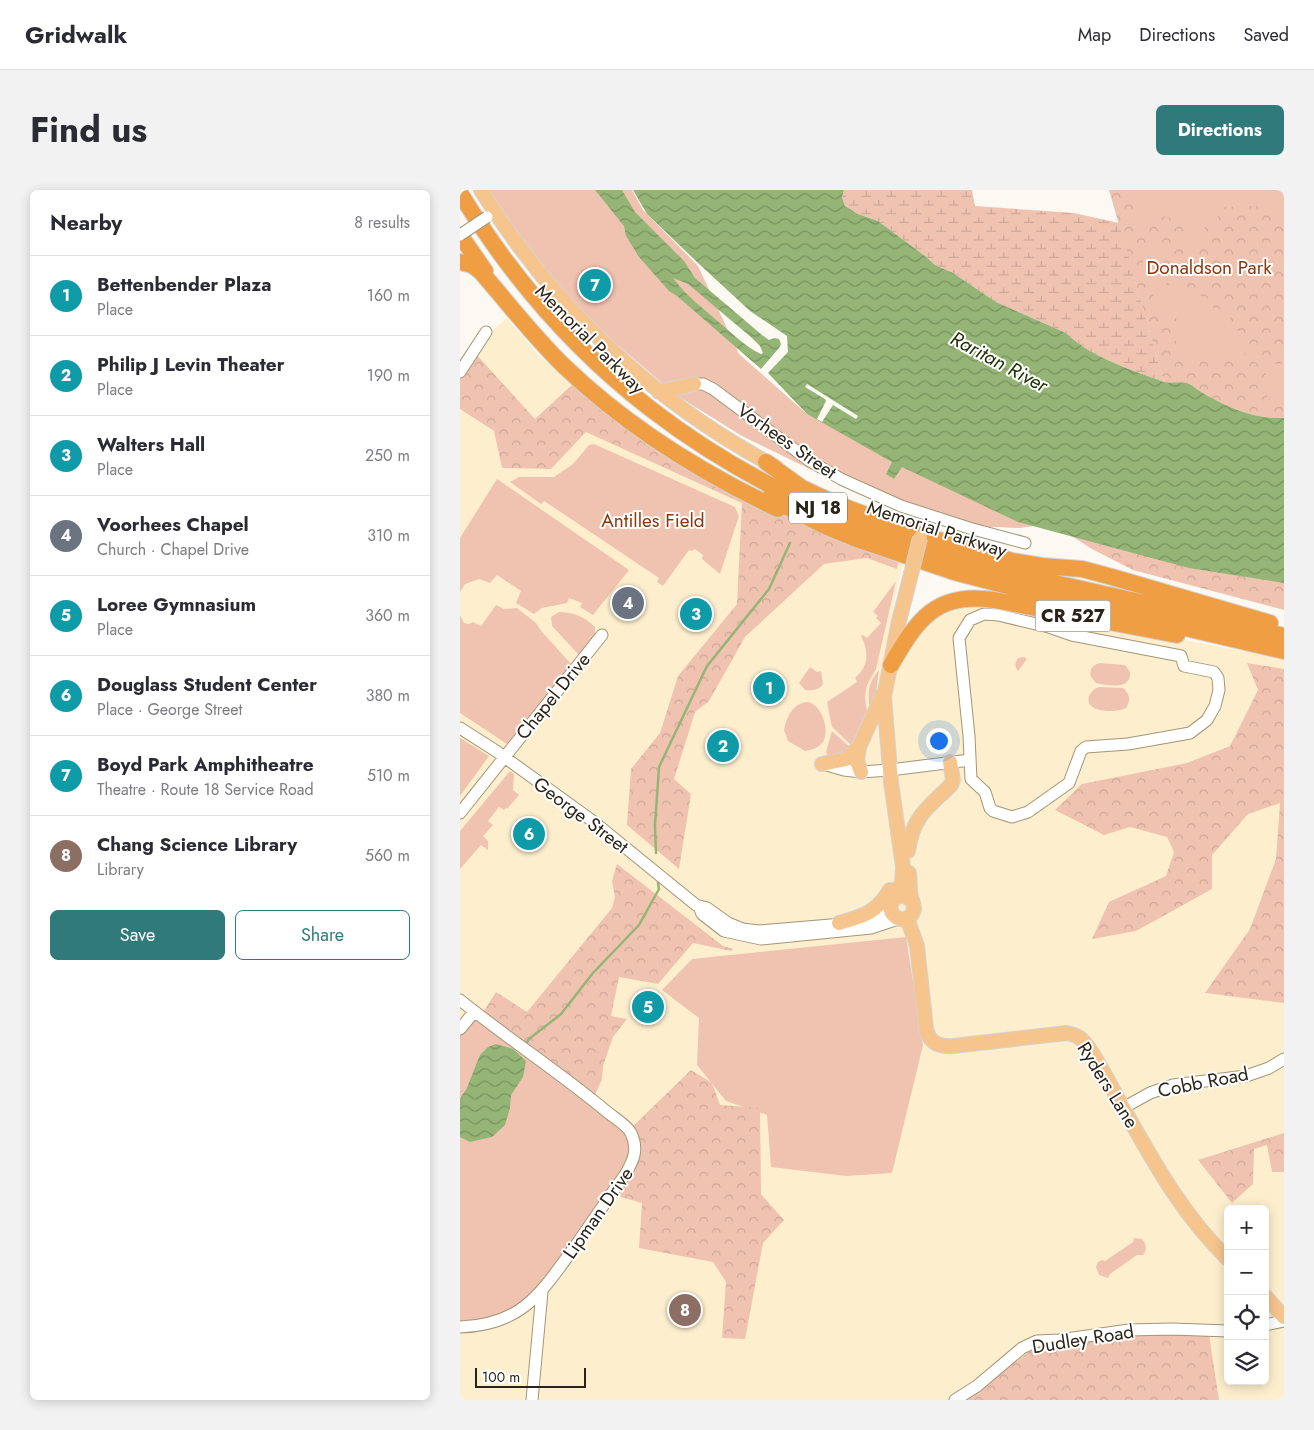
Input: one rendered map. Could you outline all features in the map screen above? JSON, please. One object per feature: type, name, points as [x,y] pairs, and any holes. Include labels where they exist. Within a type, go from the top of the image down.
[{"type":"highway","name":"Memorial Parkway","points":[[460,193],[493,245],[524,285],[558,325],[590,357],[664,420],[745,473],[848,522],[938,554],[1010,573],[1284,636]]},
{"type":"highway","name":"Memorial Parkway","points":[[460,214],[501,274],[532,312],[575,358],[621,400],[664,433],[715,467],[756,491],[825,526],[900,555],[969,577],[1284,650]]},
{"type":"highway","points":[[460,235],[497,290],[525,325],[563,365],[631,423],[676,453],[736,487],[784,512],[825,526]]},
{"type":"highway","points":[[460,262],[475,267],[497,290]]},
{"type":"highway","points":[[766,462],[802,488],[920,537]]},
{"type":"highway","name":"CR 527","points":[[920,537],[1012,561],[1082,570],[1182,596],[1284,627]]},
{"type":"highway","name":"CR 527","points":[[891,665],[907,637],[923,618],[942,605],[955,600],[969,598],[994,600],[1260,653],[1284,655]]},
{"type":"main road","points":[[481,190],[490,214],[568,307],[613,352],[659,392],[717,433],[766,462],[846,500],[985,546],[1082,570]]},
{"type":"main road","points":[[659,392],[694,384]]},
{"type":"main road","points":[[688,413],[684,395],[688,388],[694,384]]},
{"type":"main road","points":[[904,852],[903,879],[892,902],[892,913],[903,918],[914,909],[904,852],[884,697],[899,621],[920,537]]},
{"type":"main road","points":[[861,772],[857,761],[859,747],[887,688]]},
{"type":"main road","points":[[820,763],[846,759],[859,747]]},
{"type":"main road","points":[[839,923],[865,915],[882,903],[891,887],[920,816],[951,785],[953,780],[950,762]]},
{"type":"main road","points":[[892,902],[903,895],[911,900]]},
{"type":"main road","name":"Ryders Lane","points":[[903,918],[917,946],[926,1028],[928,1036],[933,1042],[940,1046],[953,1046],[1058,1034],[1074,1034],[1080,1038],[1186,1212],[1224,1255]]},
{"type":"main road","points":[[1269,1300],[1284,1317]]},
{"type":"street","points":[[460,235],[490,214]]},
{"type":"street","points":[[460,372],[486,332]]},
{"type":"street","name":"Vorhees Street","points":[[694,384],[703,384],[713,389],[810,461],[842,479],[901,506],[969,528],[1025,543]]},
{"type":"street","points":[[984,614],[998,615],[1049,627],[1072,635],[1181,656],[1184,666],[1214,672],[1218,678],[1219,690],[1215,706],[1207,720],[1190,733],[1128,744],[1086,747],[1081,751],[1069,784],[1028,812],[1012,817],[993,811],[990,808],[985,792],[971,778],[970,760],[959,638],[970,620],[984,614]]},
{"type":"street","name":"Chapel Drive","points":[[460,813],[602,634]]},
{"type":"street","name":"George Street","points":[[460,728],[594,822],[699,906],[707,908],[728,923],[743,929],[758,931],[871,920],[882,915],[892,902]]},
{"type":"street","points":[[820,763],[844,770],[861,772],[970,760]]},
{"type":"street","points":[[951,785],[965,782],[971,778]]},
{"type":"street","name":"George Street","points":[[699,906],[702,914],[724,931],[761,940],[871,928],[903,918]]},
{"type":"street","name":"Lipman Drive","points":[[460,1000],[594,1101],[630,1131],[636,1153],[625,1176],[542,1292],[516,1313],[489,1324],[460,1327]]},
{"type":"street","points":[[460,1029],[474,1012]]},
{"type":"street","name":"Cobb Road","points":[[1123,1108],[1150,1093],[1173,1085],[1246,1076],[1269,1068],[1284,1059]]},
{"type":"street","points":[[532,1400],[542,1292]]},
{"type":"street","points":[[516,1313],[530,1316],[539,1325]]},
{"type":"street","points":[[1269,1324],[1284,1321]]},
{"type":"street","name":"Dudley Road","points":[[955,1400],[977,1386],[1027,1346],[1037,1342],[1129,1330],[1172,1328],[1224,1331]]},
{"type":"shaded area","points":[[507,318],[541,358],[732,485],[903,562],[892,613],[885,667],[933,619],[965,607],[991,605],[1024,609],[1284,659],[1284,1400],[460,1400],[460,378],[489,333]]},
{"type":"green space","points":[[489,190],[632,190],[643,210],[698,266],[739,354],[807,414],[1034,526],[1020,528],[954,528],[873,500],[742,436],[676,395],[572,306],[500,212]]},
{"type":"green space","points":[[844,190],[972,190],[975,206],[1074,213],[1119,223],[1164,382],[1099,356],[1076,342],[1066,333],[996,302],[953,273],[935,265],[878,221],[858,214],[845,206],[842,197]]},
{"type":"green space","name":"Donaldson Park","points":[[1109,190],[1284,190],[1284,418],[1186,382],[1174,384]]},
{"type":"green space","name":"Donaldson Park","points":[[1109,190],[1122,190],[1131,199],[1135,207],[1135,221],[1140,230],[1145,227],[1145,222],[1150,215],[1170,218],[1179,222],[1186,229],[1182,237],[1174,244],[1147,243],[1143,246],[1143,263],[1147,275],[1154,276],[1159,282],[1158,290],[1153,296],[1160,311],[1158,316],[1163,320],[1167,320],[1168,316],[1174,315],[1179,322],[1172,335],[1189,361],[1245,360],[1244,338],[1231,323],[1230,315],[1226,310],[1213,308],[1207,298],[1197,295],[1183,284],[1167,285],[1159,273],[1160,267],[1178,245],[1191,249],[1209,243],[1201,235],[1203,229],[1217,218],[1225,207],[1256,206],[1262,201],[1268,204],[1270,210],[1284,214],[1284,363],[1265,365],[1267,397],[1272,401],[1284,401],[1284,418],[1264,417],[1234,409],[1187,383],[1164,382]]},
{"type":"green space","points":[[474,352],[535,419],[575,382],[731,488],[898,563],[897,569],[867,558],[824,564],[745,637],[709,701],[695,712],[674,779],[691,794],[679,869],[627,825],[631,769],[660,733],[678,676],[737,604],[742,503],[586,432],[551,469],[502,468],[494,431],[460,409],[460,374]]},
{"type":"green space","name":"Antilles Field","points":[[594,444],[735,507],[739,516],[720,574],[702,559],[703,555],[695,549],[689,550],[663,586],[657,582],[659,578],[544,501],[541,504],[510,482],[519,477],[554,477],[573,464],[589,445]]},
{"type":"green space","points":[[497,479],[629,570],[593,615],[580,607],[582,603],[569,598],[567,603],[542,608],[534,614],[516,603],[521,591],[497,575],[490,583],[479,579],[465,584],[460,592],[460,538]]},
{"type":"green space","points":[[1069,534],[1284,565],[1284,610],[1133,570],[1090,548]]},
{"type":"green space","points":[[896,581],[876,669],[867,685],[865,697],[867,711],[851,745],[832,727],[827,702],[857,682],[855,678],[863,669],[866,659],[861,636],[863,635],[867,638],[881,623],[876,618],[878,616],[873,612]]},
{"type":"green space","points":[[496,605],[504,609],[517,608],[536,623],[572,665],[507,744],[460,713],[460,615],[464,623],[469,624],[473,622],[481,626]]},
{"type":"green space","points":[[559,612],[579,616],[595,627],[595,637],[579,655],[552,626],[551,617]]},
{"type":"green space","points":[[1024,657],[1027,659],[1018,671],[1015,666],[1016,661],[1018,658]]},
{"type":"green space","points":[[1100,663],[1125,665],[1130,672],[1130,678],[1127,682],[1118,685],[1096,683],[1090,674],[1093,666]]},
{"type":"green space","points":[[1247,663],[1284,669],[1284,1003],[1205,993],[1250,929],[1276,859],[1280,803],[1248,814],[1212,855],[1212,889],[1136,931],[1092,939],[1109,902],[1166,876],[1174,852],[1167,837],[1130,827],[1104,835],[1055,810],[1082,784],[1187,763],[1230,746],[1258,690]]},
{"type":"green space","points":[[810,667],[817,672],[821,671],[823,684],[815,690],[805,690],[799,683]]},
{"type":"green space","points":[[879,670],[876,693],[870,709],[869,688]]},
{"type":"green space","points":[[1099,687],[1123,688],[1129,697],[1126,708],[1105,711],[1094,708],[1088,700],[1091,693]]},
{"type":"green space","points":[[808,702],[813,704],[821,713],[826,731],[821,744],[805,751],[788,741],[784,730],[792,711],[798,705]]},
{"type":"green space","points":[[832,731],[852,749],[847,754],[828,757],[826,752]]},
{"type":"green space","points":[[460,738],[489,756],[460,796]]},
{"type":"green space","points":[[510,771],[514,774],[513,790],[519,795],[507,809],[504,810],[499,807],[488,821],[493,825],[483,836],[488,841],[488,850],[481,845],[460,869],[460,831]]},
{"type":"green space","points":[[617,864],[723,946],[733,949],[731,951],[693,943],[658,984],[619,977],[611,1016],[627,1019],[613,1037],[603,1066],[602,1079],[594,1097],[574,1086],[484,1011],[496,992],[527,1012],[612,908],[615,897],[612,881]]},
{"type":"green space","points":[[906,937],[923,1045],[892,1173],[846,1176],[771,1167],[767,1115],[726,1101],[697,1065],[699,1018],[662,990],[692,959]]},
{"type":"green space","points":[[484,1011],[629,1130],[635,1161],[529,1306],[460,1326],[460,1032],[476,1012]]},
{"type":"green space","points":[[691,1070],[712,1083],[720,1105],[760,1108],[761,1194],[784,1220],[763,1243],[745,1339],[722,1338],[726,1282],[713,1262],[639,1248],[642,1203],[614,1195],[635,1161],[629,1130]]},
{"type":"green space","points":[[1284,1133],[1284,1172],[1272,1172],[1267,1145],[1254,1149],[1253,1184],[1232,1203],[1198,1160]]},
{"type":"green space","points":[[1134,1238],[1142,1239],[1145,1243],[1146,1249],[1143,1255],[1137,1255],[1110,1274],[1108,1278],[1099,1275],[1096,1267],[1098,1262],[1105,1261],[1133,1242]]},
{"type":"green space","points":[[1131,1328],[1209,1335],[1219,1400],[966,1400],[1042,1342]]},
{"type":"water","points":[[595,190],[622,190],[635,212],[684,261],[695,278],[762,335],[769,340],[779,339],[781,344],[779,348],[761,369],[669,291],[639,257],[626,236],[624,226]],"holes":[[[673,278],[688,284],[752,338],[760,346],[763,353],[761,354],[756,351],[735,336],[689,297]]]},
{"type":"water","name":"Raritan River","points":[[633,190],[844,190],[842,197],[845,206],[858,214],[878,221],[935,265],[953,273],[996,302],[1066,333],[1076,342],[1099,356],[1164,382],[1187,383],[1234,409],[1264,417],[1284,418],[1284,583],[1189,568],[1018,522],[902,467],[894,479],[886,474],[892,462],[807,414],[768,373],[788,352],[787,336],[750,311],[698,263],[647,214]]},
{"type":"water","points":[[496,1044],[513,1049],[526,1061],[523,1077],[511,1095],[510,1108],[505,1125],[492,1137],[470,1142],[460,1137],[460,1098],[466,1090],[480,1055],[488,1047]]},
{"type":"pier","points":[[807,384],[858,416],[856,419],[833,405],[822,422],[817,419],[826,401],[805,387]]},
{"type":"waterway","points":[[656,853],[655,825],[659,767],[707,666],[769,589],[790,543]]},
{"type":"waterway","points":[[525,1045],[529,1039],[561,1014],[593,973],[639,925],[659,889],[658,883]]},
{"type":"place","name":"Boyd Park Amphitheatre","points":[[595,285]]},
{"type":"place","name":"Voorhees Chapel","points":[[628,603]]},
{"type":"place","name":"Walters Hall","points":[[696,614]]},
{"type":"place","name":"Bettenbender Plaza","points":[[769,688]]},
{"type":"place","name":"Philip J Levin Theater","points":[[723,746]]},
{"type":"place","name":"Douglass Student Center","points":[[529,834]]},
{"type":"place","name":"Loree Gymnasium","points":[[648,1007]]},
{"type":"place","name":"Chang Science Library","points":[[685,1310]]}]
